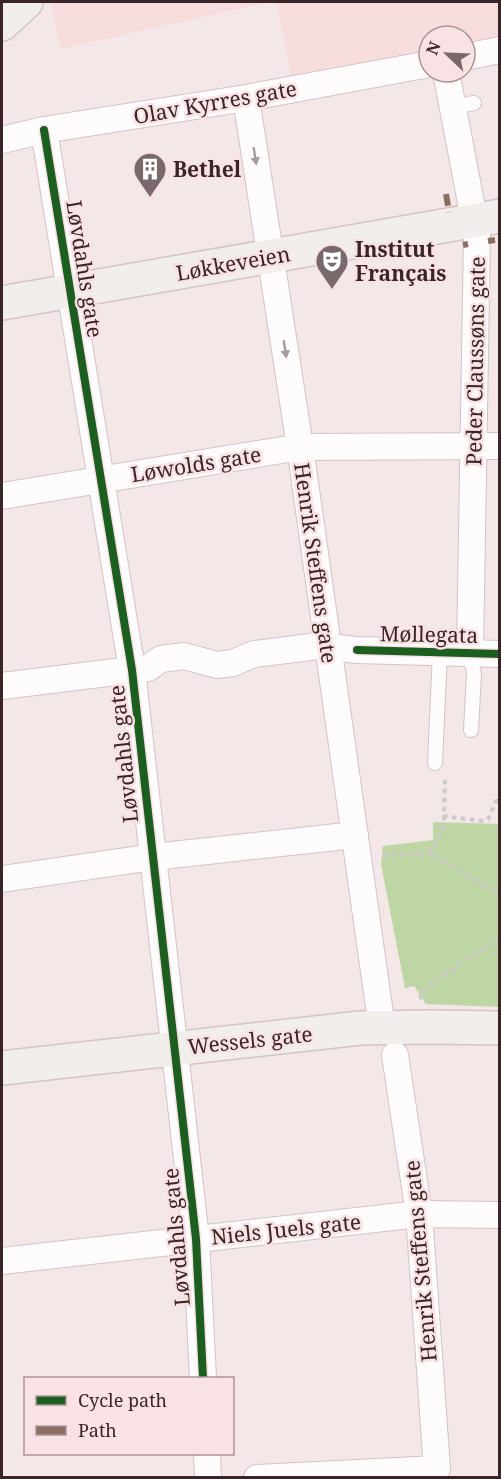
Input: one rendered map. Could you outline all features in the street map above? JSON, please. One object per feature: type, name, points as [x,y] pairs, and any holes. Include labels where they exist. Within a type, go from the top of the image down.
[{"type":"main road","points":[[2,24],[26,2]]},
{"type":"main road","name":"Løkkeveien","points":[[2,303],[488,219]]},
{"type":"main road","name":"Wessels gate","points":[[2,1068],[174,1048],[391,1041],[500,1029]]},
{"type":"street","points":[[477,55],[500,50]]},
{"type":"street","name":"Olav Kyrres gate","points":[[2,140],[44,130],[246,98],[417,66]]},
{"type":"street","name":"Peder Claussøns gate","points":[[453,84],[464,105],[488,219],[477,243],[470,653]]},
{"type":"street","name":"Henrik Steffens gate","points":[[246,98],[300,447],[380,1013],[391,1041],[419,1214],[437,1468],[257,1478]]},
{"type":"street","name":"Løvdahls gate","points":[[44,130],[132,670],[196,1239],[204,1377]]},
{"type":"street","name":"Løwolds gate","points":[[2,496],[300,447],[500,446]]},
{"type":"street","name":"Møllegata","points":[[2,686],[148,668],[161,659],[184,656],[217,665],[233,663],[254,654],[318,646],[357,650],[500,654]]},
{"type":"street","points":[[2,879],[153,857],[355,835]]},
{"type":"street","name":"Niels Juels gate","points":[[2,1261],[419,1214],[500,1215]]},
{"type":"street","points":[[207,1455],[208,1478]]},
{"type":"lane","points":[[440,652],[440,765]]},
{"type":"lane","points":[[470,653],[474,674],[471,730]]},
{"type":"path","points":[[430,853],[440,836],[443,816],[440,765]]},
{"type":"path","points":[[443,816],[483,821],[488,819],[496,801],[500,801]]},
{"type":"path","points":[[355,835],[381,855],[430,853],[500,895]]},
{"type":"path","points":[[424,1002],[419,995],[466,959],[500,938]]},
{"type":"shaded area","points":[[51,2],[271,2],[60,49]]},
{"type":"shaded area","points":[[276,2],[499,2],[499,36],[477,41],[477,24],[417,24],[417,52],[292,78]]},
{"type":"green space","points":[[433,822],[499,824],[499,1007],[426,1004],[414,986],[405,988],[381,864],[383,846],[433,840]]},
{"type":"marked path","points":[[446,194],[449,212]]},
{"type":"marked path","points":[[488,241],[495,240]]},
{"type":"marked path","points":[[463,245],[468,244]]},
{"type":"cycle path","points":[[44,130],[132,670],[196,1239],[203,1377]]},
{"type":"cycle path","points":[[357,650],[500,654]]},
{"type":"place","name":"Bethel","points":[[150,198]]},
{"type":"place","name":"Institut Français","points":[[332,290]]}]
